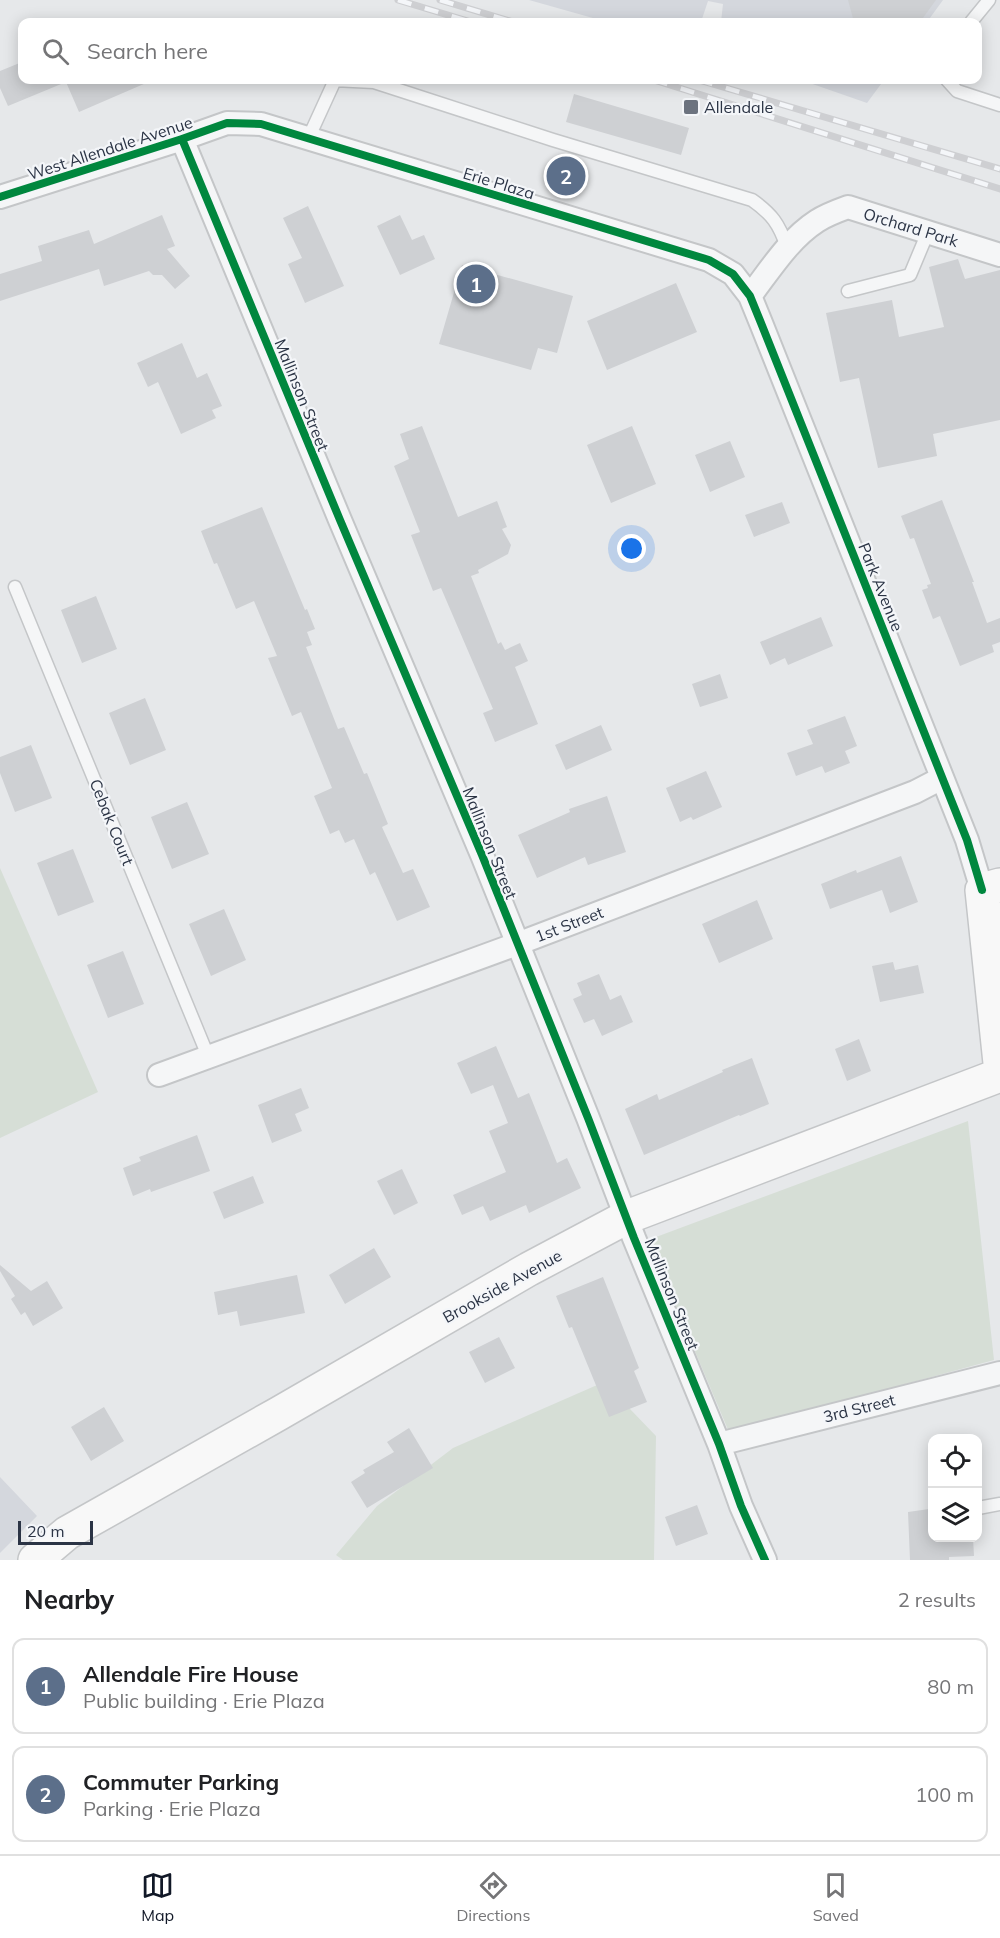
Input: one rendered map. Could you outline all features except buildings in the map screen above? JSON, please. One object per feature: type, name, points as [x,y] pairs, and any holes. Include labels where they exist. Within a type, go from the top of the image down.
[{"type":"main road","name":"Park Avenue","points":[[991,888],[1000,1063]]},
{"type":"main road","name":"Brookside Avenue","points":[[35,1560],[67,1533],[529,1269],[627,1217],[1000,1075]]},
{"type":"street","name":"Erie Plaza","points":[[227,123],[261,124],[709,260],[733,274],[750,296]]},
{"type":"street","name":"West Allendale Avenue","points":[[0,197],[227,123]]},
{"type":"street","name":"Mallinson Street","points":[[182,139],[482,855],[719,1444],[741,1506],[765,1560]]},
{"type":"street","name":"Orchard Park","points":[[750,296],[788,247],[817,221],[848,207],[1000,255]]},
{"type":"street","name":"Park Avenue","points":[[750,296],[967,840],[991,888]]},
{"type":"street","name":"1st Street","points":[[159,1075],[517,944],[915,792],[942,778]]},
{"type":"street","name":"3rd Street","points":[[719,1444],[1000,1373]]},
{"type":"lane","points":[[974,18],[989,0]]},
{"type":"lane","points":[[308,139],[332,84]]},
{"type":"lane","points":[[380,84],[542,137],[752,200],[767,210],[777,223],[788,247]]},
{"type":"lane","points":[[951,84],[957,91],[1000,105]]},
{"type":"lane","points":[[848,291],[910,275],[928,232]]},
{"type":"lane","name":"Cebak Court","points":[[15,587],[208,1056]]},
{"type":"lane","points":[[982,1507],[1000,1504]]},
{"type":"shaded area","points":[[529,0],[943,0],[930,18],[721,18],[723,4],[708,1],[702,18],[593,18]]},
{"type":"shaded area","points":[[812,84],[881,84],[867,103]]},
{"type":"shaded area","points":[[0,868],[98,1092],[0,1138]]},
{"type":"shaded area","points":[[968,1121],[994,1360],[729,1432],[648,1240]]},
{"type":"shaded area","points":[[604,1382],[656,1436],[654,1560],[343,1560],[336,1555],[377,1506],[453,1448]]},
{"type":"shaded area","points":[[0,1477],[37,1516],[0,1553]]},
{"type":"railway","points":[[398,0],[458,18]]},
{"type":"railway","points":[[440,0],[500,18]]},
{"type":"railway","points":[[667,84],[1000,189]]},
{"type":"railway","points":[[713,84],[1000,169]]},
{"type":"cycle path","points":[[0,197],[227,123],[261,124],[709,260],[733,274],[750,296],[761,323],[967,840],[982,890]]},
{"type":"cycle path","points":[[182,139],[482,855],[634,1238],[719,1444],[741,1506],[765,1560]]},
{"type":"place","name":"Allendale","points":[[691,107]]},
{"type":"place","name":"Commuter Parking","points":[[566,176]]},
{"type":"place","name":"Allendale Fire House","points":[[476,284]]}]
